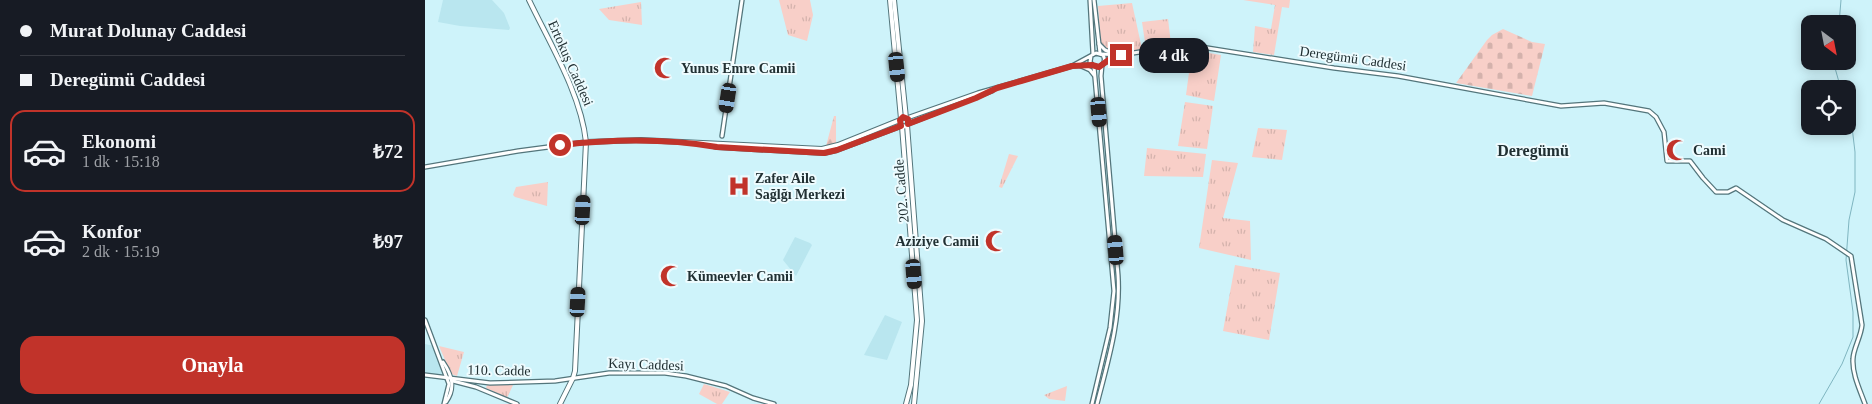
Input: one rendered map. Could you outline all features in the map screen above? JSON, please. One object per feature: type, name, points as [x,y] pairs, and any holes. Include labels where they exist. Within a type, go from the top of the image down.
[{"type":"main road","name":"Ertokuş Caddesi","points":[[529,0],[578,103],[586,142],[575,368],[573,378],[559,404]]},
{"type":"main road","points":[[890,0],[901,104],[900,119]]},
{"type":"main road","points":[[719,145],[823,149],[906,118],[894,0]]},
{"type":"main road","name":"202. Cadde","points":[[906,118],[923,320],[914,404]]},
{"type":"main road","name":"202. Cadde","points":[[900,119],[917,320],[911,385],[906,404]]},
{"type":"main road","points":[[586,142],[641,140],[824,153],[908,125]]},
{"type":"street","points":[[719,145],[722,136],[742,0]]},
{"type":"street","points":[[1090,0],[1092,56],[1090,60],[1096,78],[1114,299],[1110,328],[1093,404]]},
{"type":"street","points":[[1095,0],[1098,43],[1104,58],[1101,76],[1119,299],[1115,330],[1097,404]]},
{"type":"street","points":[[1098,43],[1105,50],[1115,54]]},
{"type":"street","name":"Deregümü Caddesi","points":[[1103,64],[1121,55],[1179,46],[1195,46],[1398,76],[1561,106],[1604,103],[1649,110],[1656,117],[1665,132],[1667,161],[1690,161],[1716,192],[1728,192],[1736,188],[1783,220],[1826,239],[1851,256],[1862,325],[1861,336],[1853,360],[1857,385],[1865,404]]},
{"type":"street","points":[[906,118],[1072,66],[1092,56],[1101,54]]},
{"type":"street","name":"Deregümü Caddesi","points":[[1101,54],[1121,55]]},
{"type":"street","points":[[1072,66],[1093,66],[1097,68],[1103,64]]},
{"type":"street","points":[[1080,66],[1090,70],[1096,78]]},
{"type":"street","points":[[908,125],[997,88]]},
{"type":"street","points":[[425,167],[518,151],[586,142]]},
{"type":"street","points":[[425,320],[452,390]]},
{"type":"street","name":"Kayı Caddesi","points":[[573,378],[609,373],[677,374],[726,386],[753,398],[773,404]]},
{"type":"street","name":"110. Cadde","points":[[425,375],[490,383],[555,381],[573,378]]},
{"type":"street","points":[[449,379],[476,387],[517,404]]},
{"type":"street","points":[[444,404],[450,388],[449,379]]},
{"type":"street","points":[[444,404],[452,390],[459,383]]},
{"type":"shaded area","points":[[443,0],[492,0],[504,13],[510,28],[509,30],[460,26],[438,22]]},
{"type":"shaded area","points":[[795,237],[812,245],[796,276],[783,260]]},
{"type":"shaded area","points":[[885,315],[902,322],[887,360],[864,355]]},
{"type":"shaded area","points":[[425,344],[434,346],[445,377],[425,374]]},
{"type":"green space","points":[[779,0],[810,0],[813,15],[807,41],[788,35]]},
{"type":"green space","points":[[1243,0],[1290,0],[1289,8],[1282,7],[1274,55],[1253,52],[1255,26],[1271,29],[1275,5]]},
{"type":"green space","points":[[641,2],[642,25],[609,20],[599,9]]},
{"type":"green space","points":[[1132,3],[1142,49],[1116,52],[1101,46],[1098,6]]},
{"type":"green space","points":[[1168,19],[1171,44],[1146,49],[1142,22]]},
{"type":"green space","points":[[1503,29],[1532,42],[1545,44],[1532,96],[1456,83],[1487,40]]},
{"type":"green space","points":[[1192,50],[1221,55],[1214,101],[1186,95]]},
{"type":"green space","points":[[1185,102],[1213,106],[1207,149],[1178,146]]},
{"type":"green space","points":[[834,116],[836,116],[836,143],[826,146]]},
{"type":"green space","points":[[1258,128],[1287,130],[1282,160],[1252,157]]},
{"type":"green space","points":[[1147,148],[1206,154],[1203,177],[1144,176]]},
{"type":"green space","points":[[1009,154],[1018,156],[1002,188],[999,187]]},
{"type":"green space","points":[[1212,160],[1238,163],[1223,218],[1250,221],[1251,260],[1199,248]]},
{"type":"green space","points":[[548,182],[547,206],[513,195],[516,187]]},
{"type":"green space","points":[[1235,265],[1280,273],[1269,340],[1223,331]]},
{"type":"green space","points":[[439,346],[464,352],[457,376],[451,374]]},
{"type":"green space","points":[[704,384],[730,392],[722,404],[717,404],[699,394]]},
{"type":"green space","points":[[487,385],[513,385],[507,398],[486,388]]},
{"type":"green space","points":[[1067,386],[1065,401],[1049,399],[1044,395]]},
{"type":"waterway","points":[[1840,15],[1841,0]]},
{"type":"waterway","points":[[1836,70],[1838,80]]},
{"type":"waterway","points":[[1819,404],[1842,364],[1853,337],[1853,312],[1846,260],[1849,220],[1855,192],[1853,135]]},
{"type":"place","name":"Yunus Emre Camii","points":[[665,68]]},
{"type":"place","name":"Cami","points":[[1677,150]]},
{"type":"place","name":"Zafer Aile Sağlğı Merkezi","points":[[739,186]]},
{"type":"place","name":"Aziziye Camii","points":[[996,241]]},
{"type":"place","name":"Kümeevler Camii","points":[[671,276]]},
{"type":"district","name":"Deregümü","points":[[1533,150]]},
{"type":"route","points":[[560,145],[611,140],[657,140],[704,143],[717,147],[824,153],[901,126],[900,120],[903,117],[908,119],[908,124],[997,88],[1072,66],[1092,65],[1099,67],[1110,59],[1121,55]]}]
